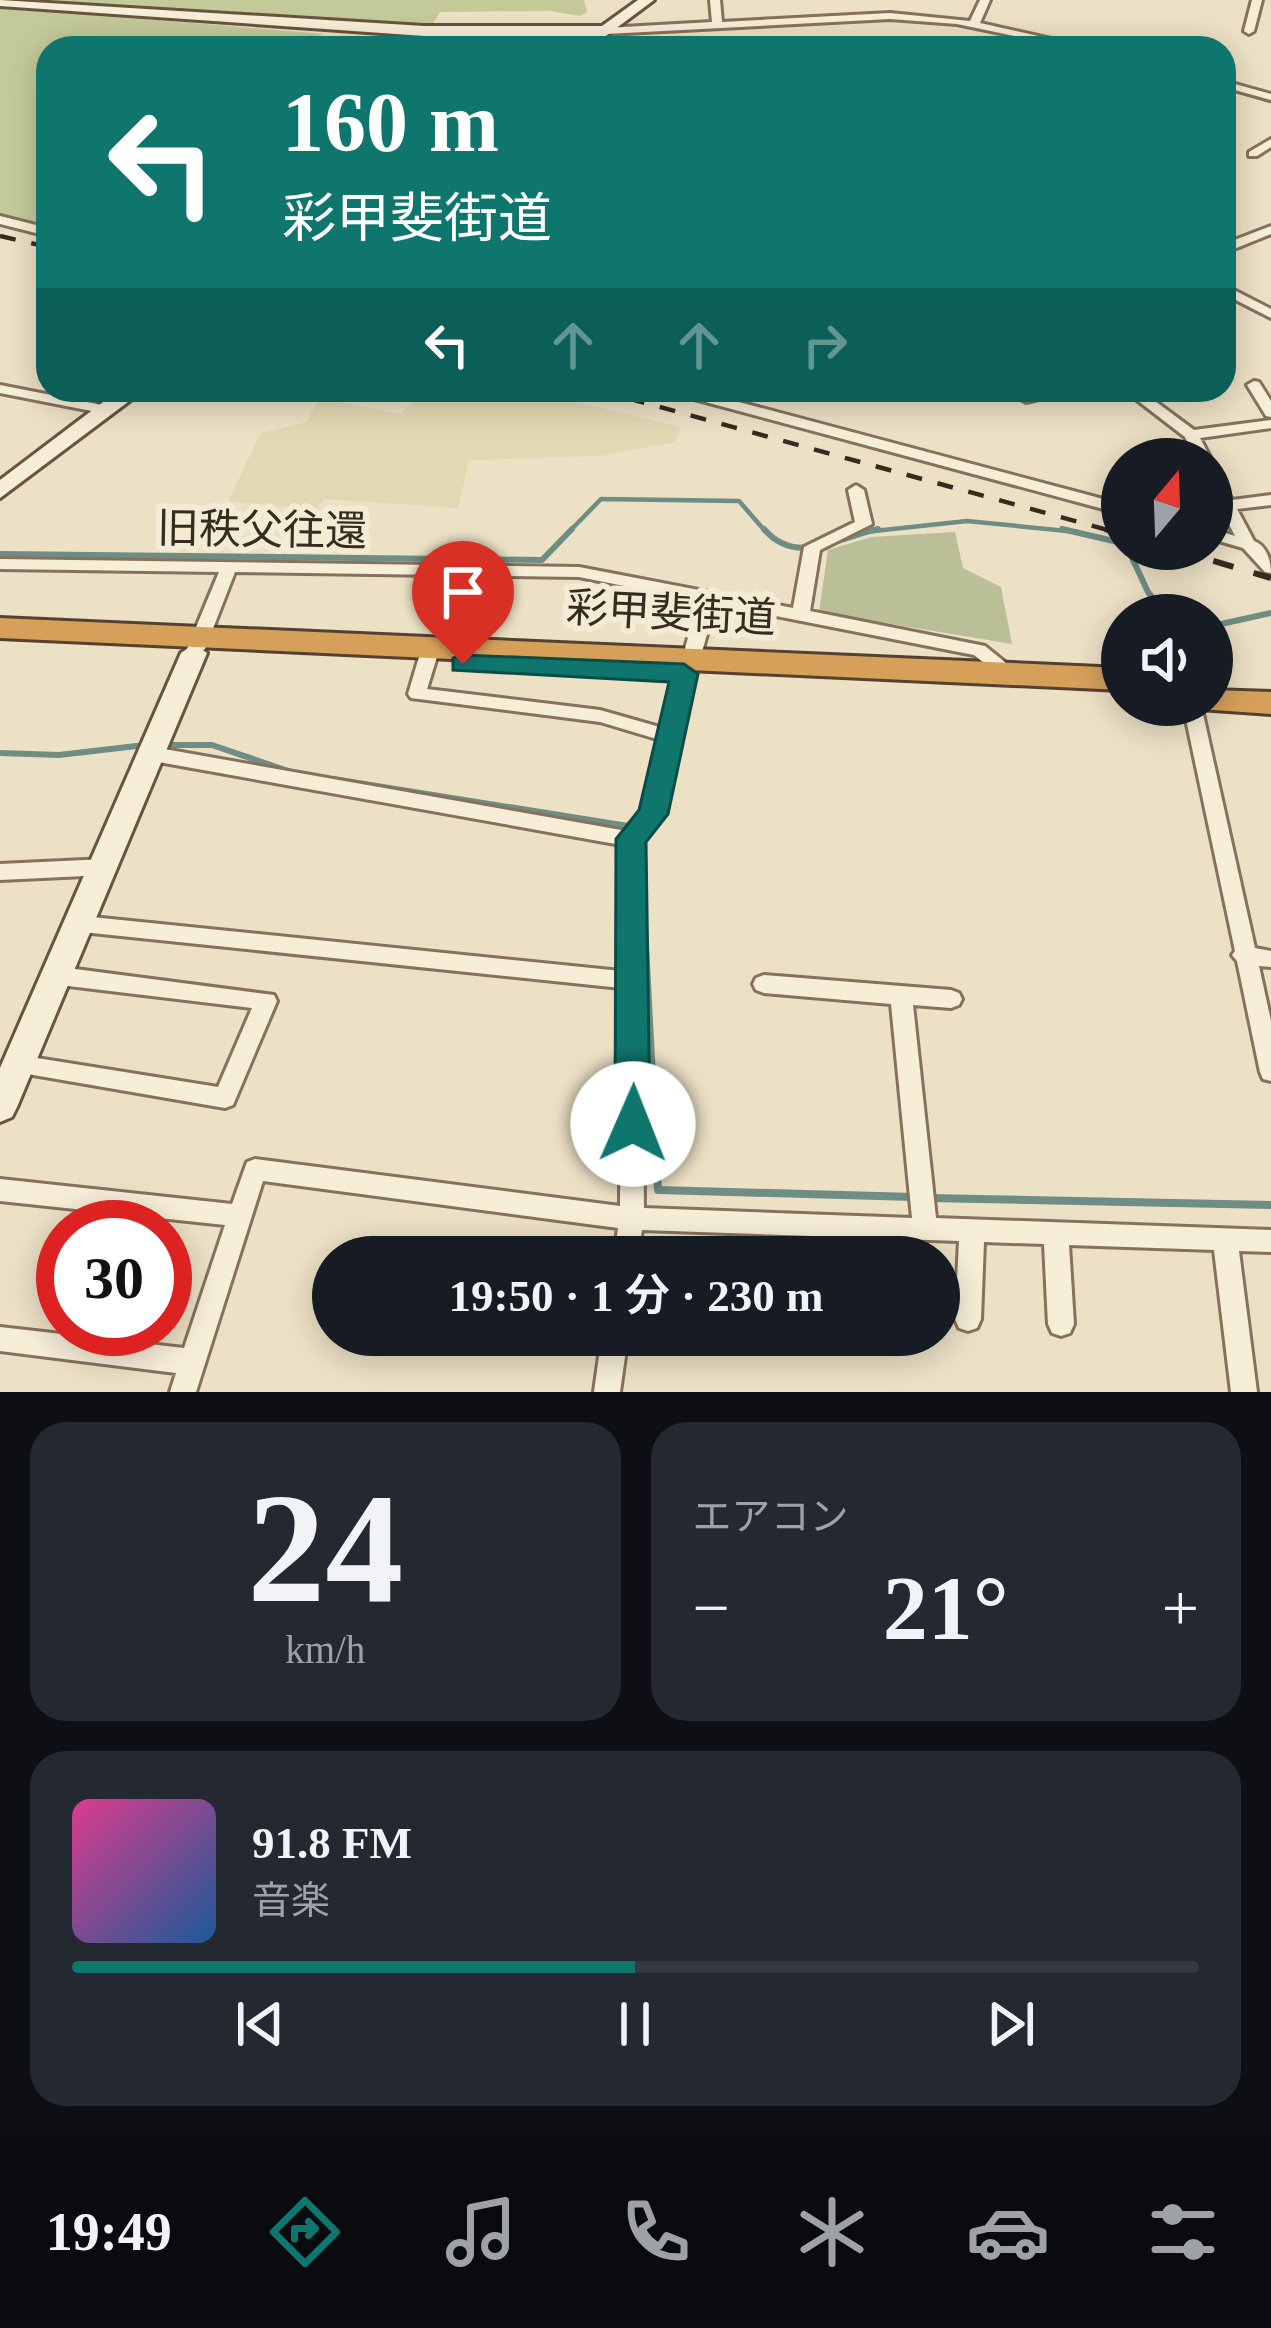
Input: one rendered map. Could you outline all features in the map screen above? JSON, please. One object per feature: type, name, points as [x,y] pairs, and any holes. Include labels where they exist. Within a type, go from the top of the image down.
[{"type":"highway","name":"彩甲斐街道","points":[[0,628],[197,645],[1101,679]]},
{"type":"highway","name":"彩甲斐街道","points":[[0,646],[197,645]]},
{"type":"highway","name":"彩甲斐街道","points":[[688,666],[1101,696]]},
{"type":"highway","points":[[1233,684],[1271,685]]},
{"type":"highway","points":[[1233,701],[1271,703]]},
{"type":"street","points":[[600,36],[647,0]]},
{"type":"street","points":[[715,0],[717,25]]},
{"type":"street","points":[[831,0],[834,16]]},
{"type":"street","points":[[864,0],[867,15]]},
{"type":"street","points":[[895,16],[898,0]]},
{"type":"street","points":[[974,24],[985,0]]},
{"type":"street","points":[[1249,31],[1257,0]]},
{"type":"street","points":[[0,2],[532,36]]},
{"type":"street","points":[[622,36],[867,15],[974,24],[1030,36]]},
{"type":"street","points":[[1236,87],[1271,97]]},
{"type":"street","points":[[1253,154],[1271,142]]},
{"type":"street","points":[[0,220],[36,229]]},
{"type":"street","points":[[1236,244],[1271,230]]},
{"type":"street","points":[[1236,295],[1271,314]]},
{"type":"street","points":[[1254,385],[1271,413]]},
{"type":"street","points":[[0,389],[36,396]]},
{"type":"street","points":[[66,402],[106,410]]},
{"type":"street","points":[[5,482],[117,402]]},
{"type":"street","points":[[722,402],[1101,503]]},
{"type":"street","points":[[1147,402],[1192,438]]},
{"type":"street","points":[[1191,435],[1271,424]]},
{"type":"street","points":[[801,614],[808,554],[825,539],[864,524],[856,490]]},
{"type":"street","points":[[1233,505],[1271,500]]},
{"type":"street","points":[[1233,518],[1248,544],[1271,568]]},
{"type":"street","points":[[1233,540],[1271,551]]},
{"type":"street","name":"旧秩父往還","points":[[0,564],[579,572],[979,650],[1010,675]]},
{"type":"street","points":[[0,1107],[60,976],[230,565]]},
{"type":"street","points":[[629,1236],[631,839],[653,814],[688,666],[702,620],[716,598]]},
{"type":"street","points":[[429,655],[417,694],[600,716],[670,736]]},
{"type":"street","points":[[1196,726],[1270,1063]]},
{"type":"street","points":[[153,754],[631,839]]},
{"type":"street","points":[[0,872],[106,867]]},
{"type":"street","points":[[82,924],[634,981]]},
{"type":"street","points":[[1243,955],[1271,959]]},
{"type":"street","points":[[18,1064],[225,1098],[266,1001],[60,976]]},
{"type":"street","points":[[764,984],[951,999]]},
{"type":"street","points":[[901,996],[925,1228]]},
{"type":"street","points":[[183,1392],[255,1169],[632,1220],[1271,1241]]},
{"type":"street","points":[[0,1190],[239,1216]]},
{"type":"street","points":[[968,1319],[973,1230]]},
{"type":"street","points":[[1056,1233],[1061,1324]]},
{"type":"street","points":[[1225,1239],[1244,1392]]},
{"type":"street","points":[[0,1339],[193,1362]]},
{"type":"street","points":[[607,1392],[612,1356]]},
{"type":"shaded area","points":[[318,402],[401,414],[411,402],[576,402],[681,427],[675,442],[600,456],[469,460],[458,508],[325,499],[314,510],[228,501],[261,433],[306,422]]},
{"type":"green space","points":[[44,0],[584,0],[587,12],[580,16],[550,11],[440,12],[431,27]]},
{"type":"green space","points":[[0,7],[325,34],[36,36],[36,224],[0,215]]},
{"type":"green space","points":[[955,532],[963,568],[1001,587],[1012,644],[819,612],[828,550],[871,537]]},
{"type":"waterway","points":[[81,12],[412,36]]},
{"type":"waterway","points":[[902,20],[966,26]]},
{"type":"waterway","points":[[626,33],[679,30]]},
{"type":"waterway","points":[[1236,92],[1271,102]]},
{"type":"waterway","points":[[569,532],[601,499],[739,501],[766,532]]},
{"type":"waterway","points":[[870,531],[967,521],[1073,532]]},
{"type":"waterway","points":[[0,554],[542,560],[572,529]]},
{"type":"waterway","points":[[764,529],[776,540],[804,548],[870,531]]},
{"type":"waterway","points":[[870,531],[878,529]]},
{"type":"waterway","points":[[1062,529],[1073,532]]},
{"type":"waterway","points":[[865,532],[870,531]]},
{"type":"waterway","points":[[1073,532],[1101,538]]},
{"type":"waterway","points":[[1138,570],[1150,594]]},
{"type":"waterway","points":[[1233,621],[1271,613]]},
{"type":"waterway","points":[[0,753],[59,755],[145,745]]},
{"type":"waterway","points":[[165,745],[212,745],[291,772]]},
{"type":"waterway","points":[[333,779],[628,826],[631,832]]},
{"type":"waterway","points":[[641,861],[644,911]]},
{"type":"waterway","points":[[643,908],[658,1190],[914,1197]]},
{"type":"waterway","points":[[928,1198],[1271,1205]]},
{"type":"railway","points":[[0,236],[36,244]]},
{"type":"railway","points":[[642,402],[1101,528]]},
{"type":"railway","points":[[1233,567],[1271,578]]},
{"type":"route","points":[[463,664],[684,674],[653,814],[631,839],[633,1124]]}]
